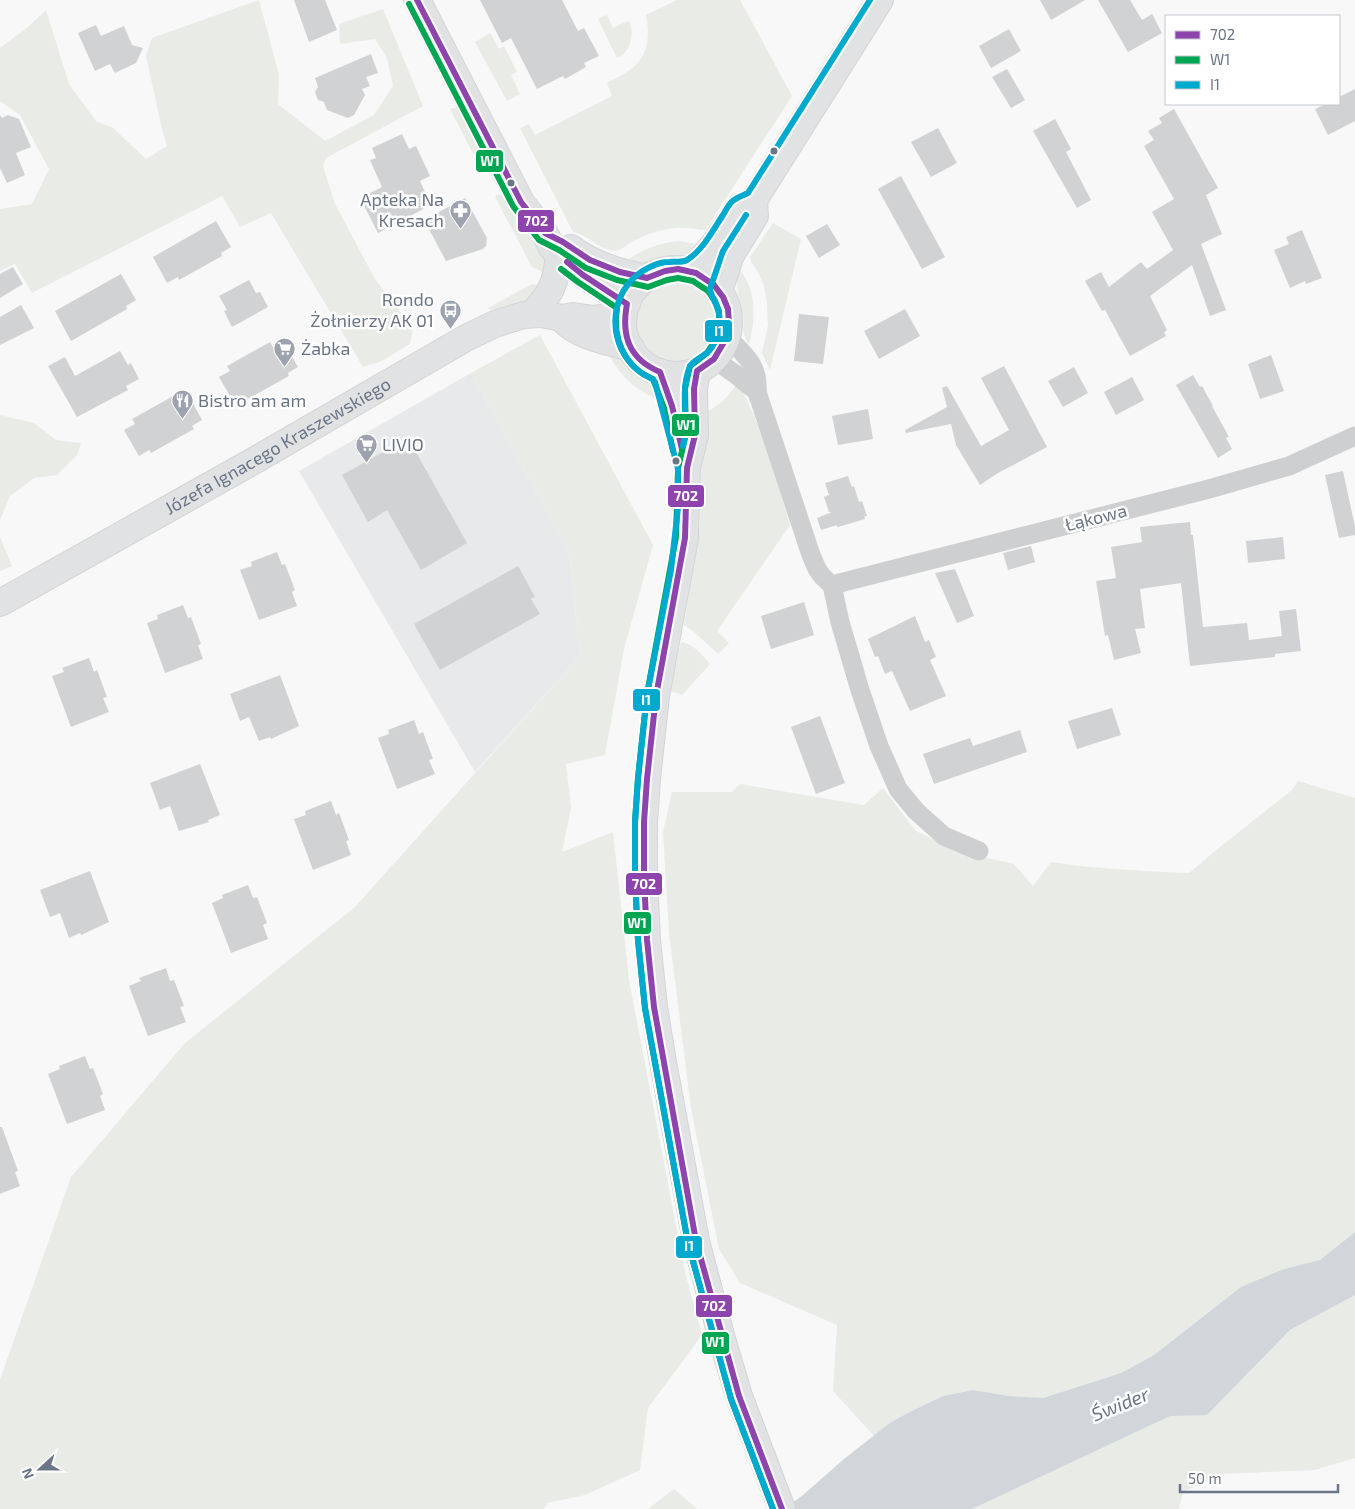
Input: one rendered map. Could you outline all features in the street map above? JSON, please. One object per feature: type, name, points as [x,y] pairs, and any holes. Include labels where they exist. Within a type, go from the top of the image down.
[{"type":"street","points":[[417,0],[521,202],[545,233],[551,246],[559,256],[625,309]]},
{"type":"street","points":[[688,271],[708,252],[739,207],[754,200],[880,0]]},
{"type":"street","points":[[719,291],[731,255],[755,216],[754,200]]},
{"type":"street","points":[[545,233],[563,242],[590,260],[620,272],[647,278]]},
{"type":"street","points":[[532,314],[550,294],[554,286],[559,256]]},
{"type":"street","points":[[757,392],[746,382],[706,365],[682,375],[668,375],[642,362],[631,348],[624,327],[625,309],[632,293],[647,278],[665,271],[678,269],[704,277],[719,291],[728,309],[727,337],[706,365],[694,405],[694,435],[687,468],[685,538],[656,696],[647,779],[644,841],[647,940],[654,1007],[696,1241],[739,1396],[782,1509]]},
{"type":"street","name":"Józefa Ignacego Kraszewskiego","points":[[0,603],[257,459],[466,338],[510,318],[532,314],[562,318],[573,316],[600,319],[625,309]]},
{"type":"street","points":[[562,318],[582,334],[631,348]]},
{"type":"street","points":[[727,337],[752,364],[757,377],[757,392],[816,569],[832,585],[840,622],[860,690],[879,746],[898,789],[916,811],[944,836],[979,851]]},
{"type":"street","points":[[660,372],[672,406],[687,468]]},
{"type":"street","name":"Łąkowa","points":[[832,585],[1209,490],[1289,466],[1355,436]]},
{"type":"shaded area","points":[[259,0],[279,75],[278,104],[325,141],[374,115],[393,86],[387,58],[375,39],[340,44],[339,24],[383,9],[423,106],[326,158],[323,166],[335,204],[375,279],[413,329],[410,344],[382,361],[363,367],[271,213],[240,227],[222,196],[32,293],[15,264],[0,271],[0,209],[32,204],[49,169],[20,115],[0,101],[0,48],[28,27],[46,10],[69,84],[96,121],[113,128],[146,159],[167,146],[146,56],[152,38]]},
{"type":"shaded area","points":[[677,0],[740,0],[792,96],[706,229],[666,229],[641,237],[619,250],[611,250],[573,232],[520,128],[529,124],[535,135],[612,96],[607,83],[637,64],[645,51],[648,37],[646,15]]},
{"type":"shaded area","points":[[607,15],[613,28],[627,21],[630,22],[632,32],[630,43],[626,52],[617,58],[598,19]]},
{"type":"shaded area","points":[[490,33],[499,49],[504,46],[517,72],[511,75],[520,94],[507,101],[475,42]]},
{"type":"shaded area","points":[[450,109],[458,109],[483,155],[483,162],[479,165]]},
{"type":"shaded area","points":[[498,194],[503,195],[546,256],[547,274],[532,267],[495,197]]},
{"type":"shaded area","points":[[773,223],[801,239],[770,370],[762,353],[768,325],[764,286],[750,257]]},
{"type":"shaded area","points":[[679,241],[702,246],[686,256],[664,258],[640,265],[623,263],[636,254],[650,248],[664,243]]},
{"type":"shaded area","points":[[738,268],[749,285],[752,295],[754,315],[749,345],[744,332],[743,315],[737,286]]},
{"type":"shaded area","points":[[670,280],[686,280],[702,287],[713,298],[720,314],[717,338],[708,352],[702,357],[686,364],[670,364],[654,357],[643,346],[636,330],[636,314],[643,298],[654,287]]},
{"type":"shaded area","points":[[532,284],[543,288],[529,301],[493,312],[488,308]]},
{"type":"shaded area","points":[[540,335],[653,545],[624,649],[605,755],[566,764],[571,808],[562,852],[613,832],[629,980],[685,1272],[702,1335],[648,1408],[640,1470],[585,1495],[547,1503],[544,1509],[0,1509],[0,1380],[71,1177],[185,1043],[355,907],[580,656],[569,552],[471,373]]},
{"type":"shaded area","points":[[605,348],[624,356],[639,372],[650,379],[656,399],[632,384],[620,372]]},
{"type":"shaded area","points":[[471,373],[569,552],[580,656],[475,772],[299,471]]},
{"type":"shaded area","points":[[736,385],[743,394],[759,428],[790,525],[717,631],[729,643],[718,654],[684,625],[700,525],[701,415],[721,403]]},
{"type":"shaded area","points":[[0,415],[34,423],[56,440],[81,443],[77,455],[57,475],[34,478],[10,496],[0,520]]},
{"type":"shaded area","points":[[0,537],[12,566],[0,571]]},
{"type":"shaded area","points":[[681,642],[694,647],[710,664],[682,695],[670,691]]},
{"type":"shaded area","points":[[1298,781],[1355,798],[1355,1232],[1320,1260],[1284,1269],[1196,1322],[1154,1355],[1121,1373],[1043,1398],[1009,1396],[973,1390],[943,1396],[891,1422],[874,1436],[833,1391],[837,1325],[740,1283],[719,1249],[691,1108],[669,933],[663,832],[672,792],[732,792],[740,784],[864,805],[883,788],[916,831],[957,851],[1014,864],[1033,886],[1051,862],[1103,868],[1189,873],[1292,790]]},
{"type":"shaded area","points":[[1355,1295],[1355,1458],[1315,1470],[1221,1474],[1183,1492],[1179,1509],[972,1509],[1170,1415],[1207,1415],[1290,1330]]},
{"type":"shaded area","points":[[674,1489],[697,1509],[648,1509]]},
{"type":"water","name":"Świder","points":[[1355,1232],[1355,1295],[1290,1330],[1207,1415],[1170,1416],[972,1509],[784,1509],[891,1422],[912,1411],[943,1396],[973,1390],[1009,1396],[1043,1398],[1121,1373],[1154,1355],[1241,1287],[1284,1269],[1320,1260]]},
{"type":"building","points":[[294,0],[325,0],[337,30],[309,42]]},
{"type":"building","points":[[480,0],[562,0],[578,31],[584,28],[599,56],[584,63],[586,67],[565,79],[563,76],[537,89],[511,38],[502,43]]},
{"type":"building","points":[[1040,0],[1085,0],[1051,20]]},
{"type":"building","points":[[1098,0],[1130,0],[1142,20],[1152,14],[1162,33],[1128,52]]},
{"type":"building","points":[[96,25],[101,36],[124,26],[132,45],[143,48],[136,63],[115,73],[110,64],[95,71],[78,33]]},
{"type":"building","points":[[1009,29],[1021,51],[991,68],[979,46]]},
{"type":"building","points":[[371,54],[378,73],[366,77],[370,86],[362,89],[365,95],[354,115],[348,118],[327,110],[324,102],[318,100],[315,92],[318,87],[315,78]]},
{"type":"building","points":[[1007,69],[1025,100],[1011,108],[992,77]]},
{"type":"building","points":[[1355,89],[1355,121],[1328,135],[1315,109],[1324,105],[1340,105],[1340,96]]},
{"type":"building","points":[[1174,109],[1218,188],[1206,195],[1222,234],[1201,244],[1226,310],[1210,316],[1192,265],[1150,296],[1167,330],[1164,332],[1166,336],[1130,356],[1105,310],[1102,311],[1085,281],[1101,272],[1109,287],[1141,262],[1147,269],[1173,250],[1152,212],[1174,199],[1144,146],[1154,140],[1148,131],[1162,123],[1159,118]]},
{"type":"building","points":[[0,115],[2,118],[8,115],[19,119],[31,147],[16,153],[25,175],[7,183],[0,168]]},
{"type":"building","points":[[1055,119],[1071,149],[1066,152],[1091,200],[1077,208],[1033,131]]},
{"type":"building","points":[[938,128],[957,163],[931,177],[911,142]]},
{"type":"building","points":[[402,134],[409,149],[416,146],[430,176],[420,181],[431,205],[378,233],[360,198],[382,187],[370,160],[376,158],[372,148]]},
{"type":"building","points":[[901,176],[945,257],[922,269],[878,189]]},
{"type":"building","points":[[465,198],[487,238],[486,246],[483,249],[446,261],[424,220]]},
{"type":"building","points":[[216,221],[231,247],[221,253],[222,256],[179,280],[178,277],[167,283],[153,257]]},
{"type":"building","points":[[827,224],[840,245],[819,258],[806,236]]},
{"type":"building","points":[[1302,230],[1322,278],[1306,284],[1305,281],[1290,288],[1274,250],[1289,244],[1286,237]]},
{"type":"building","points":[[13,267],[23,284],[0,298],[0,274]]},
{"type":"building","points":[[121,274],[136,300],[126,306],[127,309],[71,341],[55,311]]},
{"type":"building","points":[[249,280],[256,293],[260,292],[268,307],[232,327],[224,311],[227,310],[219,296]]},
{"type":"building","points":[[21,305],[34,328],[0,345],[0,317]]},
{"type":"building","points":[[905,309],[920,336],[879,359],[864,331]]},
{"type":"building","points":[[799,314],[829,317],[823,364],[794,361]]},
{"type":"building","points":[[283,341],[298,367],[288,373],[289,376],[246,400],[244,397],[234,403],[219,377],[230,371],[227,366],[270,342],[273,347]]},
{"type":"building","points":[[120,351],[128,365],[131,363],[139,379],[126,386],[128,390],[77,417],[48,366],[65,357],[75,376]]},
{"type":"building","points":[[1271,355],[1284,391],[1260,399],[1248,364]]},
{"type":"building","points":[[1004,366],[1047,447],[998,473],[980,485],[956,445],[951,424],[906,433],[905,430],[947,407],[942,388],[947,386],[981,446],[1009,430],[981,378]]},
{"type":"building","points":[[1074,367],[1088,393],[1063,407],[1048,381]]},
{"type":"building","points":[[1193,375],[1200,387],[1202,386],[1229,437],[1226,438],[1232,449],[1218,458],[1176,385]]},
{"type":"building","points":[[1132,377],[1144,400],[1116,415],[1104,392]]},
{"type":"building","points":[[188,394],[202,420],[192,426],[194,429],[151,453],[149,450],[139,456],[124,430],[135,424],[132,419],[175,395],[178,400]]},
{"type":"building","points":[[868,409],[873,439],[838,445],[832,416]]},
{"type":"building","points":[[408,438],[467,543],[421,570],[387,510],[368,522],[342,475]]},
{"type":"building","points":[[1343,471],[1355,535],[1339,538],[1325,475]]},
{"type":"building","points":[[848,476],[852,487],[854,486],[859,502],[862,501],[867,516],[864,517],[865,519],[821,530],[817,518],[832,512],[829,512],[824,497],[829,495],[825,483]]},
{"type":"building","points":[[1190,522],[1203,627],[1247,623],[1249,640],[1282,636],[1279,611],[1296,609],[1301,651],[1275,654],[1275,657],[1190,666],[1181,583],[1140,589],[1145,628],[1135,629],[1141,653],[1114,660],[1108,635],[1105,636],[1096,581],[1116,578],[1111,547],[1142,542],[1140,527]]},
{"type":"building","points":[[1283,537],[1285,559],[1248,563],[1246,541]]},
{"type":"building","points":[[1031,546],[1035,562],[1008,570],[1003,553]]},
{"type":"building","points":[[277,552],[282,565],[285,564],[295,590],[292,592],[297,606],[259,620],[240,570],[252,566],[251,562]]},
{"type":"building","points":[[518,566],[535,597],[531,599],[540,614],[440,670],[414,624]]},
{"type":"building","points":[[955,569],[974,616],[957,623],[935,573]]},
{"type":"building","points":[[804,602],[814,635],[771,649],[761,616]]},
{"type":"building","points":[[183,605],[188,618],[191,617],[201,644],[198,645],[203,659],[165,673],[147,623],[158,619],[157,615]]},
{"type":"building","points":[[915,616],[925,642],[929,640],[936,657],[930,660],[946,696],[910,711],[892,671],[885,674],[878,656],[875,657],[868,639]]},
{"type":"building","points":[[89,658],[94,672],[97,670],[107,697],[103,698],[109,712],[71,727],[52,676],[64,672],[62,668]]},
{"type":"building","points":[[280,675],[299,726],[271,739],[270,737],[259,741],[249,717],[240,721],[230,694]]},
{"type":"building","points":[[1112,708],[1121,735],[1077,749],[1068,721]]},
{"type":"building","points":[[820,716],[845,783],[816,794],[791,727]]},
{"type":"building","points":[[414,720],[419,734],[423,732],[433,759],[429,760],[435,774],[397,789],[378,738],[389,734],[388,730]]},
{"type":"building","points":[[1020,730],[1027,752],[934,784],[923,754],[970,738],[973,746]]},
{"type":"building","points":[[200,764],[220,815],[208,820],[209,822],[179,831],[170,806],[160,810],[150,783]]},
{"type":"building","points":[[331,801],[336,815],[339,813],[349,840],[346,841],[351,855],[313,870],[294,819],[306,815],[305,811]]},
{"type":"building","points":[[90,871],[109,922],[81,935],[80,933],[69,938],[60,913],[50,917],[40,890]]},
{"type":"building","points":[[248,885],[253,898],[257,897],[267,923],[263,925],[268,939],[231,953],[212,903],[223,898],[222,895]]},
{"type":"building","points":[[166,968],[170,981],[174,980],[184,1006],[180,1007],[186,1022],[148,1036],[129,986],[141,981],[139,978]]},
{"type":"building","points":[[85,1056],[90,1069],[93,1068],[103,1094],[100,1096],[105,1110],[67,1124],[48,1074],[60,1069],[59,1066]]},
{"type":"building","points":[[0,1127],[2,1127],[18,1171],[15,1172],[20,1186],[0,1194]]},
{"type":"transit line","name":"702","points":[[417,0],[521,202],[545,233],[563,242],[590,260],[620,272],[647,278],[665,271],[678,269],[696,273],[714,285],[723,297],[728,309],[727,337],[714,359],[697,371],[694,389],[695,435],[687,468],[685,538],[656,696],[647,779],[644,822],[644,877],[647,940],[654,1007],[696,1241],[739,1396],[782,1509]]},
{"type":"transit line","name":"I1","points":[[773,1509],[731,1399],[688,1243],[645,1008],[638,941],[635,822],[647,695],[671,570],[678,508],[678,469],[655,382],[634,367],[629,361],[621,349],[615,323],[621,296],[637,275],[657,264],[683,261],[693,256],[731,203],[748,193],[870,0]]},
{"type":"transit line","name":"W1","points":[[409,4],[513,206],[539,240],[559,250],[586,268],[617,280],[648,287],[678,278],[693,281],[708,291],[719,311],[719,334],[707,353],[690,366],[685,388],[686,434],[678,468],[676,537],[647,694],[638,778],[635,822],[635,877],[638,940],[645,1008],[688,1243],[731,1399],[773,1509]]},
{"type":"transit line","name":"I1","points":[[683,446],[685,436],[686,378],[690,366],[709,351],[719,330],[719,313],[710,289],[723,251],[746,215]]},
{"type":"transit line","name":"702","points":[[567,262],[627,304],[625,326],[630,345],[634,353],[641,360],[649,367],[660,372],[672,406],[682,449]]},
{"type":"transit line","name":"W1","points":[[561,269],[617,308],[616,330],[622,350],[634,367],[653,379],[664,408],[673,451]]},
{"type":"place","name":"Apteka Na Kresach","points":[[460,229]]},
{"type":"place","name":"Rondo Żołnierzy AK 01","points":[[450,329]]},
{"type":"place","name":"Żabka","points":[[285,368]]},
{"type":"place","name":"Bistro am am","points":[[182,420]]},
{"type":"place","name":"LIVIO","points":[[366,464]]}]
